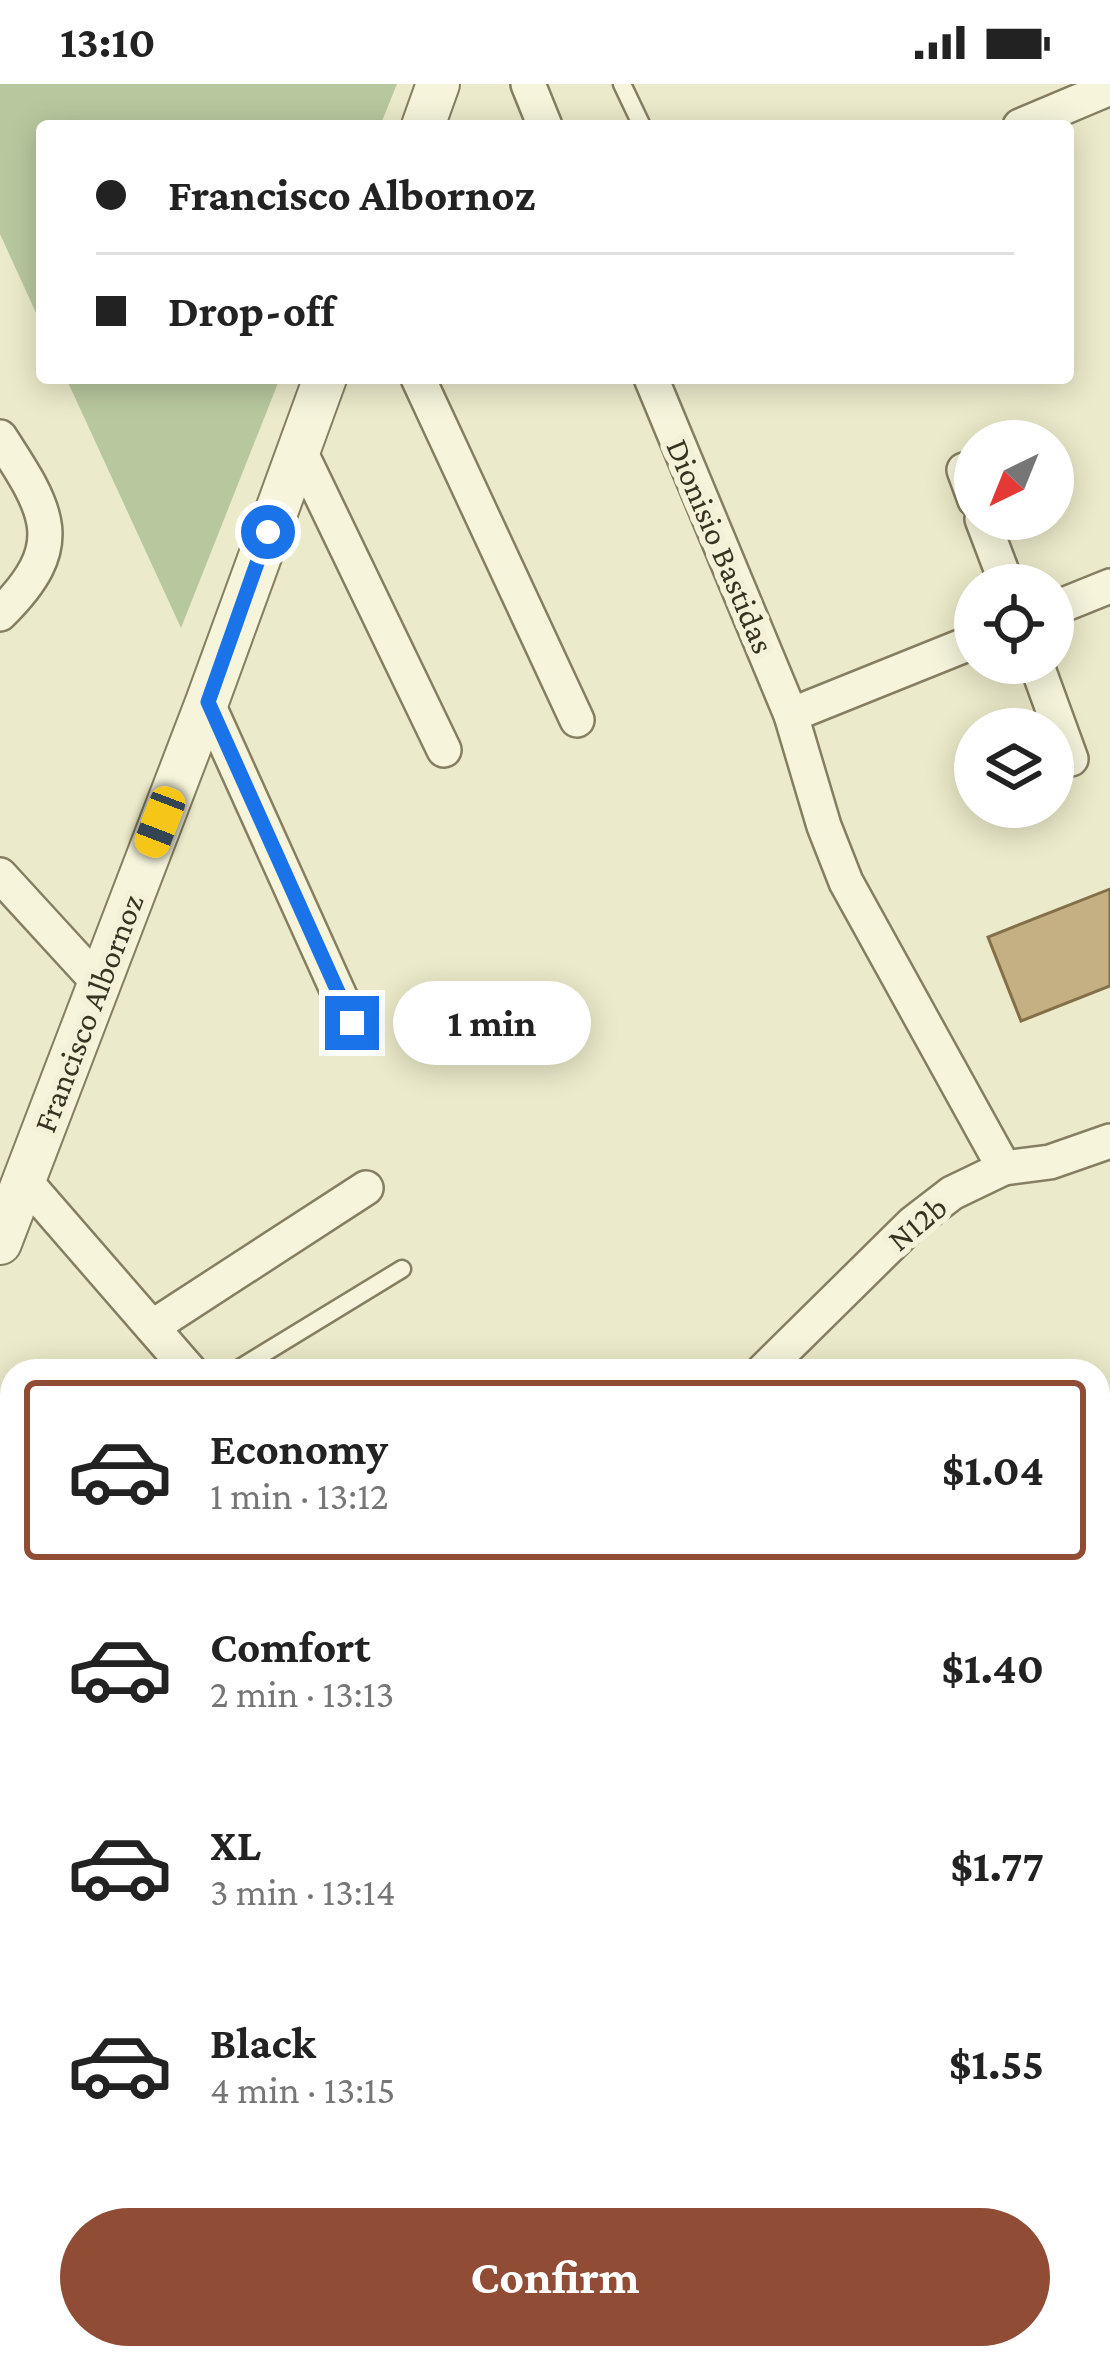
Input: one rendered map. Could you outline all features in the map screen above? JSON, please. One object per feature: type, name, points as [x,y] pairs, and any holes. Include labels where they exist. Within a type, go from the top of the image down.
[{"type":"street","points":[[425,120],[439,84]]},
{"type":"street","points":[[528,84],[543,120]]},
{"type":"street","points":[[1034,120],[1110,88]]},
{"type":"street","name":"Francisco Albornoz","points":[[0,1243],[208,702],[324,384]]},
{"type":"street","points":[[421,384],[577,720]]},
{"type":"street","name":"Dionisio Bastidas","points":[[653,384],[791,715],[846,882],[1004,1168]]},
{"type":"street","points":[[0,437],[36,502],[47,548],[40,568],[0,614]]},
{"type":"street","points":[[298,447],[444,750]]},
{"type":"street","points":[[1074,601],[1110,586]]},
{"type":"street","points":[[791,715],[954,649]]},
{"type":"street","points":[[208,702],[352,1023]]},
{"type":"street","points":[[0,875],[98,982]]},
{"type":"street","name":"N12b","points":[[775,1359],[913,1223],[952,1193],[1004,1168],[1063,1158],[1110,1141]]},
{"type":"street","points":[[25,1181],[180,1359]]},
{"type":"street","points":[[152,1327],[366,1188]]},
{"type":"lane","points":[[622,84],[640,120]]},
{"type":"lane","points":[[255,1359],[402,1269]]},
{"type":"green space","points":[[0,84],[397,84],[382,120],[36,120],[36,313],[0,234]]},
{"type":"green space","points":[[69,384],[278,384],[181,628]]},
{"type":"building","points":[[1110,889],[1110,986],[1021,1021],[988,937]]},
{"type":"route","points":[[268,532],[208,702],[352,1023]]}]
